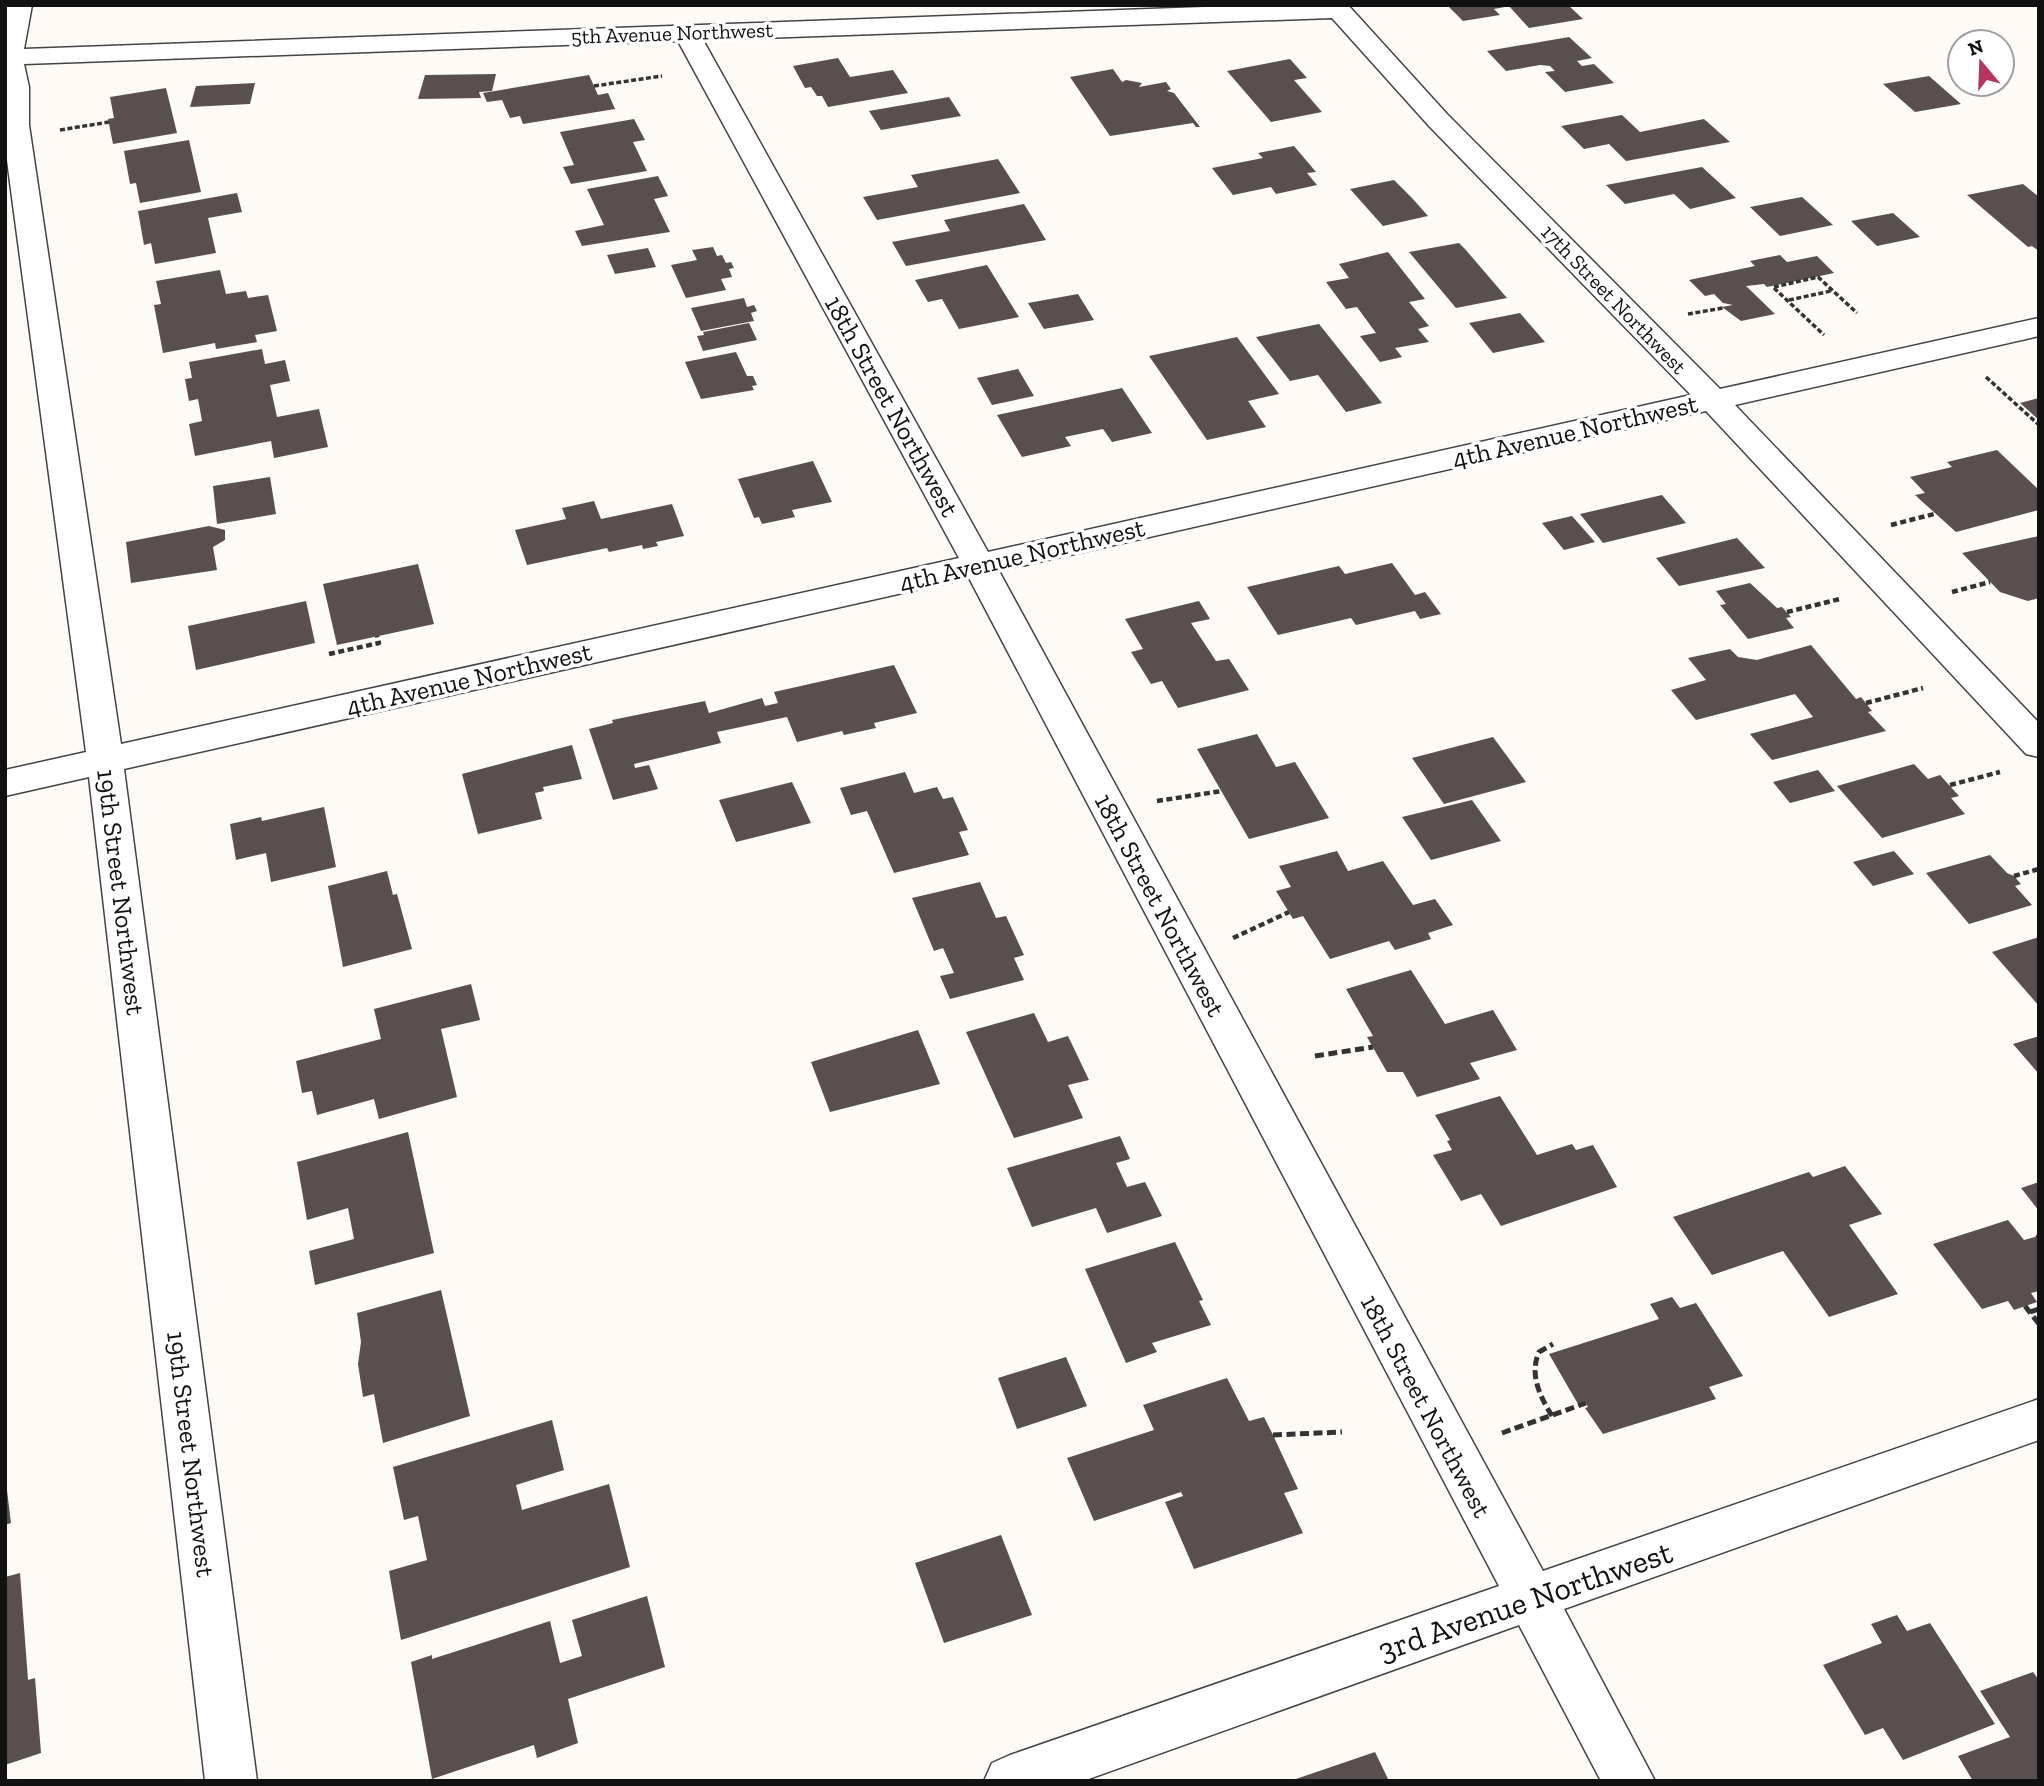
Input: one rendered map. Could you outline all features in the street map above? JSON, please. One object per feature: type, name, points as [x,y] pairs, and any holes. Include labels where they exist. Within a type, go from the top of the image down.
[{"type":"street","name":"19th Street Northwest","points":[[20,5],[7,57],[15,77],[16,125],[105,761],[231,1781]]},
{"type":"street","name":"5th Avenue Northwest","points":[[7,57],[1337,8]]},
{"type":"street","name":"17th Street Northwest","points":[[1337,8],[1438,120],[1713,400],[2039,745]]},
{"type":"street","name":"18th Street Northwest","points":[[686,32],[979,565],[1529,1599],[1629,1781]]},
{"type":"street","name":"4th Avenue Northwest","points":[[5,783],[2039,327]]},
{"type":"street","name":"3rd Avenue Northwest","points":[[1010,1781],[2039,1419]]},
{"type":"path","points":[[594,86],[674,74]]},
{"type":"path","points":[[58,130],[109,122]]},
{"type":"path","points":[[1827,338],[1773,286],[1818,277],[1857,313]]},
{"type":"path","points":[[1788,300],[1832,290]]},
{"type":"path","points":[[1685,315],[1723,308]]},
{"type":"path","points":[[1983,374],[2039,425]]},
{"type":"path","points":[[1888,525],[1934,514]]},
{"type":"path","points":[[1941,595],[1990,582]]},
{"type":"path","points":[[1787,612],[1840,599]]},
{"type":"path","points":[[329,654],[379,643],[377,636]]},
{"type":"path","points":[[1866,704],[1923,688]]},
{"type":"path","points":[[1950,785],[2000,772]]},
{"type":"path","points":[[1151,802],[1222,791]]},
{"type":"path","points":[[2014,876],[2039,869]]},
{"type":"path","points":[[1225,940],[1256,932],[1273,918],[1289,912]]},
{"type":"path","points":[[1315,1056],[1373,1046]]},
{"type":"path","points":[[2025,1306],[2039,1324]]},
{"type":"path","points":[[2030,1312],[2039,1309]]},
{"type":"path","points":[[1552,1416],[1539,1393],[1535,1366],[1539,1352],[1553,1345]]},
{"type":"path","points":[[1494,1435],[1586,1403]]},
{"type":"path","points":[[1273,1435],[1284,1432],[1330,1436],[1342,1432]]},
{"type":"building","points":[[1447,5],[1505,7],[1494,9],[1500,15],[1463,21]]},
{"type":"building","points":[[1508,5],[1568,5],[1583,19],[1529,28]]},
{"type":"building","points":[[1569,37],[1592,58],[1577,61],[1582,66],[1594,64],[1614,83],[1565,92],[1545,72],[1555,71],[1550,66],[1540,65],[1506,71],[1487,51]]},
{"type":"building","points":[[838,58],[850,77],[893,70],[908,93],[828,107],[822,96],[817,96],[811,87],[805,88],[793,66]]},
{"type":"building","points":[[1290,59],[1307,78],[1294,80],[1322,112],[1271,122],[1227,71]]},
{"type":"building","points":[[1113,69],[1122,82],[1126,80],[1142,83],[1139,87],[1166,82],[1171,89],[1167,91],[1174,93],[1200,127],[1193,123],[1110,136],[1070,77]]},
{"type":"building","points":[[496,74],[492,91],[479,92],[481,98],[418,99],[425,75]]},
{"type":"building","points":[[589,75],[598,95],[608,93],[615,109],[523,124],[520,116],[510,118],[502,100],[487,102],[483,93]]},
{"type":"building","points":[[1929,76],[1946,91],[1946,98],[1954,98],[1961,104],[1915,112],[1883,84]]},
{"type":"building","points":[[255,83],[250,104],[190,107],[196,86]]},
{"type":"building","points":[[166,88],[177,133],[113,144],[108,119],[114,118],[110,97]]},
{"type":"building","points":[[949,97],[961,116],[881,130],[869,111]]},
{"type":"building","points":[[1622,115],[1640,132],[1704,119],[1730,142],[1626,161],[1609,144],[1584,149],[1561,126]]},
{"type":"building","points":[[634,119],[645,140],[633,142],[647,171],[571,184],[563,167],[574,165],[560,132]]},
{"type":"building","points":[[189,140],[201,192],[140,203],[136,183],[130,184],[124,151]]},
{"type":"building","points":[[1294,146],[1316,172],[1307,173],[1317,185],[1276,194],[1271,187],[1233,195],[1212,168],[1263,158],[1258,153]]},
{"type":"building","points":[[998,159],[1020,193],[877,220],[863,197],[918,187],[911,175]]},
{"type":"building","points":[[1702,167],[1736,198],[1690,209],[1674,194],[1625,204],[1606,185]]},
{"type":"building","points":[[658,176],[668,196],[654,199],[670,232],[582,246],[575,231],[604,225],[587,189]]},
{"type":"building","points":[[1394,180],[1428,216],[1383,226],[1350,189]]},
{"type":"building","points":[[2023,184],[2039,197],[2039,251],[2032,246],[2028,247],[1967,195]]},
{"type":"building","points":[[237,193],[242,212],[208,218],[216,253],[155,264],[151,243],[144,245],[138,211]]},
{"type":"building","points":[[1802,197],[1833,225],[1780,236],[1750,207]]},
{"type":"building","points":[[1024,204],[1046,240],[906,266],[892,242],[950,231],[944,220]]},
{"type":"building","points":[[1893,213],[1920,237],[1877,246],[1851,221]]},
{"type":"building","points":[[1459,243],[1507,298],[1456,308],[1409,252]]},
{"type":"building","points":[[713,247],[717,256],[722,255],[726,263],[731,262],[734,268],[729,269],[732,277],[721,279],[726,290],[686,298],[671,265],[697,260],[692,250]]},
{"type":"building","points":[[648,248],[656,267],[615,274],[607,255]]},
{"type":"building","points":[[1388,252],[1425,299],[1409,302],[1429,326],[1418,329],[1429,342],[1395,348],[1402,357],[1380,362],[1360,336],[1376,333],[1357,307],[1346,309],[1326,282],[1349,278],[1339,264]]},
{"type":"building","points":[[1780,255],[1787,262],[1817,256],[1834,273],[1767,287],[1764,284],[1746,286],[1775,314],[1741,321],[1722,307],[1733,305],[1723,303],[1714,294],[1705,296],[1689,280],[1755,266],[1750,261]]},
{"type":"building","points":[[987,265],[1019,317],[959,329],[942,299],[928,302],[915,280]]},
{"type":"building","points":[[220,270],[226,294],[246,291],[248,298],[268,295],[277,331],[255,335],[257,342],[216,349],[215,343],[163,353],[154,305],[161,304],[156,281]]},
{"type":"building","points":[[1078,294],[1094,320],[1044,329],[1028,303]]},
{"type":"building","points":[[744,298],[747,307],[754,305],[757,311],[751,313],[754,321],[701,331],[691,308]]},
{"type":"building","points":[[1520,313],[1545,342],[1493,353],[1469,323]]},
{"type":"building","points":[[749,323],[757,340],[703,351],[697,336],[704,335],[703,332]]},
{"type":"building","points":[[1319,324],[1382,403],[1346,412],[1318,375],[1290,381],[1256,337]]},
{"type":"building","points":[[1237,337],[1279,394],[1248,401],[1266,427],[1207,440],[1149,356]]},
{"type":"building","points":[[262,349],[265,364],[285,360],[290,381],[270,385],[277,417],[319,409],[328,447],[274,458],[271,441],[195,456],[189,424],[202,421],[198,399],[189,401],[185,379],[192,378],[189,362]]},
{"type":"building","points":[[736,352],[747,376],[753,376],[757,385],[752,386],[754,390],[701,399],[685,362]]},
{"type":"building","points":[[1018,369],[1034,396],[992,405],[977,378]]},
{"type":"building","points":[[1122,388],[1152,433],[1112,442],[1103,429],[1065,437],[1071,446],[1022,457],[997,415]]},
{"type":"building","points":[[2039,398],[2039,420],[2020,403]]},
{"type":"building","points":[[1997,450],[2039,490],[2039,510],[1956,532],[1915,495],[1925,493],[1910,477],[1952,467],[1947,462]]},
{"type":"building","points":[[813,461],[832,502],[792,510],[795,517],[762,524],[759,517],[754,518],[738,479]]},
{"type":"building","points":[[270,477],[276,514],[217,524],[213,486]]},
{"type":"building","points":[[1662,495],[1686,523],[1603,543],[1580,514]]},
{"type":"building","points":[[594,501],[601,519],[672,504],[684,536],[656,542],[658,546],[643,549],[642,545],[609,552],[607,548],[527,565],[515,530],[566,519],[562,508]]},
{"type":"building","points":[[1572,516],[1595,542],[1564,550],[1542,523]]},
{"type":"building","points":[[209,526],[225,530],[225,540],[213,547],[217,570],[131,583],[126,542]]},
{"type":"building","points":[[2039,536],[2039,598],[2028,601],[2000,592],[1962,553]]},
{"type":"building","points":[[1737,538],[1765,568],[1679,586],[1656,558]]},
{"type":"building","points":[[1392,563],[1415,595],[1425,592],[1441,614],[1420,619],[1415,611],[1356,625],[1351,618],[1278,635],[1247,587],[1339,566],[1345,574]]},
{"type":"building","points":[[418,564],[434,624],[337,645],[323,584]]},
{"type":"building","points":[[1750,583],[1777,608],[1782,607],[1791,617],[1786,618],[1794,628],[1748,639],[1720,605],[1726,604],[1716,591]]},
{"type":"building","points":[[306,601],[315,643],[196,670],[188,626]]},
{"type":"building","points":[[1199,601],[1210,619],[1191,623],[1216,661],[1229,659],[1249,690],[1178,708],[1162,681],[1151,684],[1131,652],[1143,649],[1125,619]]},
{"type":"building","points":[[1811,645],[1856,699],[1861,697],[1872,711],[1868,712],[1886,731],[1772,760],[1750,734],[1813,717],[1795,694],[1696,720],[1671,690],[1706,680],[1688,658],[1730,649],[1738,657],[1757,660]]},
{"type":"building","points":[[894,665],[917,713],[874,723],[876,728],[844,735],[842,731],[797,742],[787,717],[717,732],[721,743],[634,764],[635,768],[649,765],[658,789],[613,800],[589,729],[613,723],[612,720],[705,701],[709,713],[762,698],[765,706],[778,703],[774,692]]},
{"type":"building","points":[[1257,734],[1276,767],[1295,762],[1329,818],[1249,839],[1197,749]]},
{"type":"building","points":[[1493,737],[1526,782],[1444,804],[1412,758]]},
{"type":"building","points":[[572,745],[582,779],[543,787],[544,791],[535,793],[542,819],[478,834],[462,774]]},
{"type":"building","points":[[1914,764],[1928,779],[1940,775],[1959,796],[1951,798],[1965,814],[1882,838],[1837,786]]},
{"type":"building","points":[[1818,770],[1835,791],[1790,803],[1773,782]]},
{"type":"building","points":[[905,772],[914,793],[937,787],[943,799],[953,797],[968,830],[959,832],[969,855],[894,873],[867,811],[851,815],[840,788]]},
{"type":"building","points":[[792,782],[811,823],[736,842],[719,800]]},
{"type":"building","points":[[1472,800],[1501,841],[1431,860],[1402,817]]},
{"type":"building","points":[[324,807],[336,867],[271,882],[266,853],[236,860],[230,824],[261,817],[262,821]]},
{"type":"building","points":[[1337,851],[1348,871],[1383,861],[1413,905],[1435,899],[1453,925],[1428,933],[1431,939],[1395,950],[1389,941],[1330,959],[1303,916],[1293,919],[1276,891],[1291,887],[1279,866]]},
{"type":"building","points":[[1894,851],[1914,874],[1873,886],[1853,862]]},
{"type":"building","points":[[1990,855],[2021,884],[2015,886],[2032,905],[1969,924],[1926,873]]},
{"type":"building","points":[[387,871],[393,895],[397,894],[412,949],[343,967],[328,886]]},
{"type":"building","points":[[980,882],[996,918],[1006,916],[1024,955],[1014,958],[1024,980],[950,999],[940,976],[954,973],[943,948],[934,951],[912,898]]},
{"type":"building","points":[[2039,937],[2039,1006],[1992,952]]},
{"type":"building","points":[[1411,970],[1445,1024],[1493,1010],[1517,1050],[1470,1063],[1480,1079],[1417,1097],[1403,1072],[1387,1072],[1367,1037],[1373,1036],[1346,989]]},
{"type":"building","points":[[471,984],[480,1020],[441,1029],[457,1097],[379,1119],[374,1099],[317,1115],[312,1091],[302,1093],[296,1061],[381,1039],[374,1009]]},
{"type":"building","points":[[1034,1013],[1048,1042],[1068,1036],[1089,1080],[1068,1085],[1083,1118],[1014,1138],[966,1032]]},
{"type":"building","points":[[918,1030],[940,1084],[830,1112],[811,1062]]},
{"type":"building","points":[[2039,1036],[2039,1074],[2013,1044]]},
{"type":"building","points":[[1500,1096],[1537,1155],[1572,1144],[1576,1150],[1593,1145],[1617,1187],[1501,1226],[1481,1194],[1461,1201],[1433,1155],[1452,1150],[1447,1141],[1450,1140],[1435,1115]]},
{"type":"building","points":[[408,1132],[434,1253],[315,1285],[309,1251],[354,1239],[348,1208],[307,1220],[297,1162]]},
{"type":"building","points":[[1120,1136],[1130,1159],[1116,1163],[1127,1187],[1145,1182],[1162,1216],[1107,1233],[1096,1208],[1032,1227],[1007,1168]]},
{"type":"building","points":[[1845,1166],[1882,1214],[1849,1225],[1898,1294],[1829,1317],[1783,1251],[1712,1275],[1673,1217],[1809,1172],[1813,1177]]},
{"type":"building","points":[[2039,1182],[2039,1211],[2021,1188]]},
{"type":"building","points":[[2008,1220],[2024,1240],[2035,1237],[2039,1231],[2039,1291],[2031,1293],[2037,1302],[2014,1310],[2008,1301],[1982,1309],[1933,1244]]},
{"type":"building","points":[[1175,1242],[1203,1300],[1199,1301],[1211,1325],[1152,1343],[1157,1352],[1126,1363],[1085,1269]]},
{"type":"building","points":[[441,1290],[470,1416],[383,1443],[374,1394],[363,1397],[358,1364],[361,1342],[357,1313]]},
{"type":"building","points":[[1672,1297],[1680,1308],[1696,1303],[1743,1376],[1709,1387],[1716,1399],[1603,1434],[1585,1408],[1588,1407],[1585,1401],[1578,1404],[1549,1354],[1659,1319],[1650,1304]]},
{"type":"building","points":[[1066,1357],[1087,1406],[1017,1429],[998,1378]]},
{"type":"building","points":[[1227,1378],[1249,1421],[1264,1417],[1273,1435],[1298,1489],[1284,1493],[1303,1533],[1194,1569],[1165,1502],[1183,1496],[1181,1492],[1094,1521],[1067,1458],[1154,1430],[1143,1405]]},
{"type":"building","points":[[552,1420],[564,1470],[516,1485],[522,1510],[609,1484],[630,1567],[401,1640],[389,1571],[427,1560],[418,1516],[404,1520],[393,1467]]},
{"type":"building","points":[[5,1474],[11,1523],[5,1525]]},
{"type":"building","points":[[1001,1535],[1032,1615],[944,1643],[915,1563]]},
{"type":"building","points":[[20,1573],[28,1680],[35,1678],[41,1753],[5,1765],[5,1577]]},
{"type":"building","points":[[647,1596],[665,1667],[568,1699],[578,1743],[537,1758],[534,1745],[432,1779],[411,1662],[432,1655],[432,1659],[550,1621],[560,1663],[582,1656],[572,1620]]},
{"type":"building","points":[[1897,1615],[1907,1631],[1930,1623],[1995,1724],[1903,1760],[1883,1728],[1865,1735],[1823,1665],[1882,1643],[1871,1624]]},
{"type":"building","points":[[2033,1672],[2039,1680],[2039,1781],[1973,1781],[1958,1756],[2010,1737],[1980,1691]]},
{"type":"building","points":[[1375,1752],[1389,1781],[1293,1781],[1293,1780]]}]
